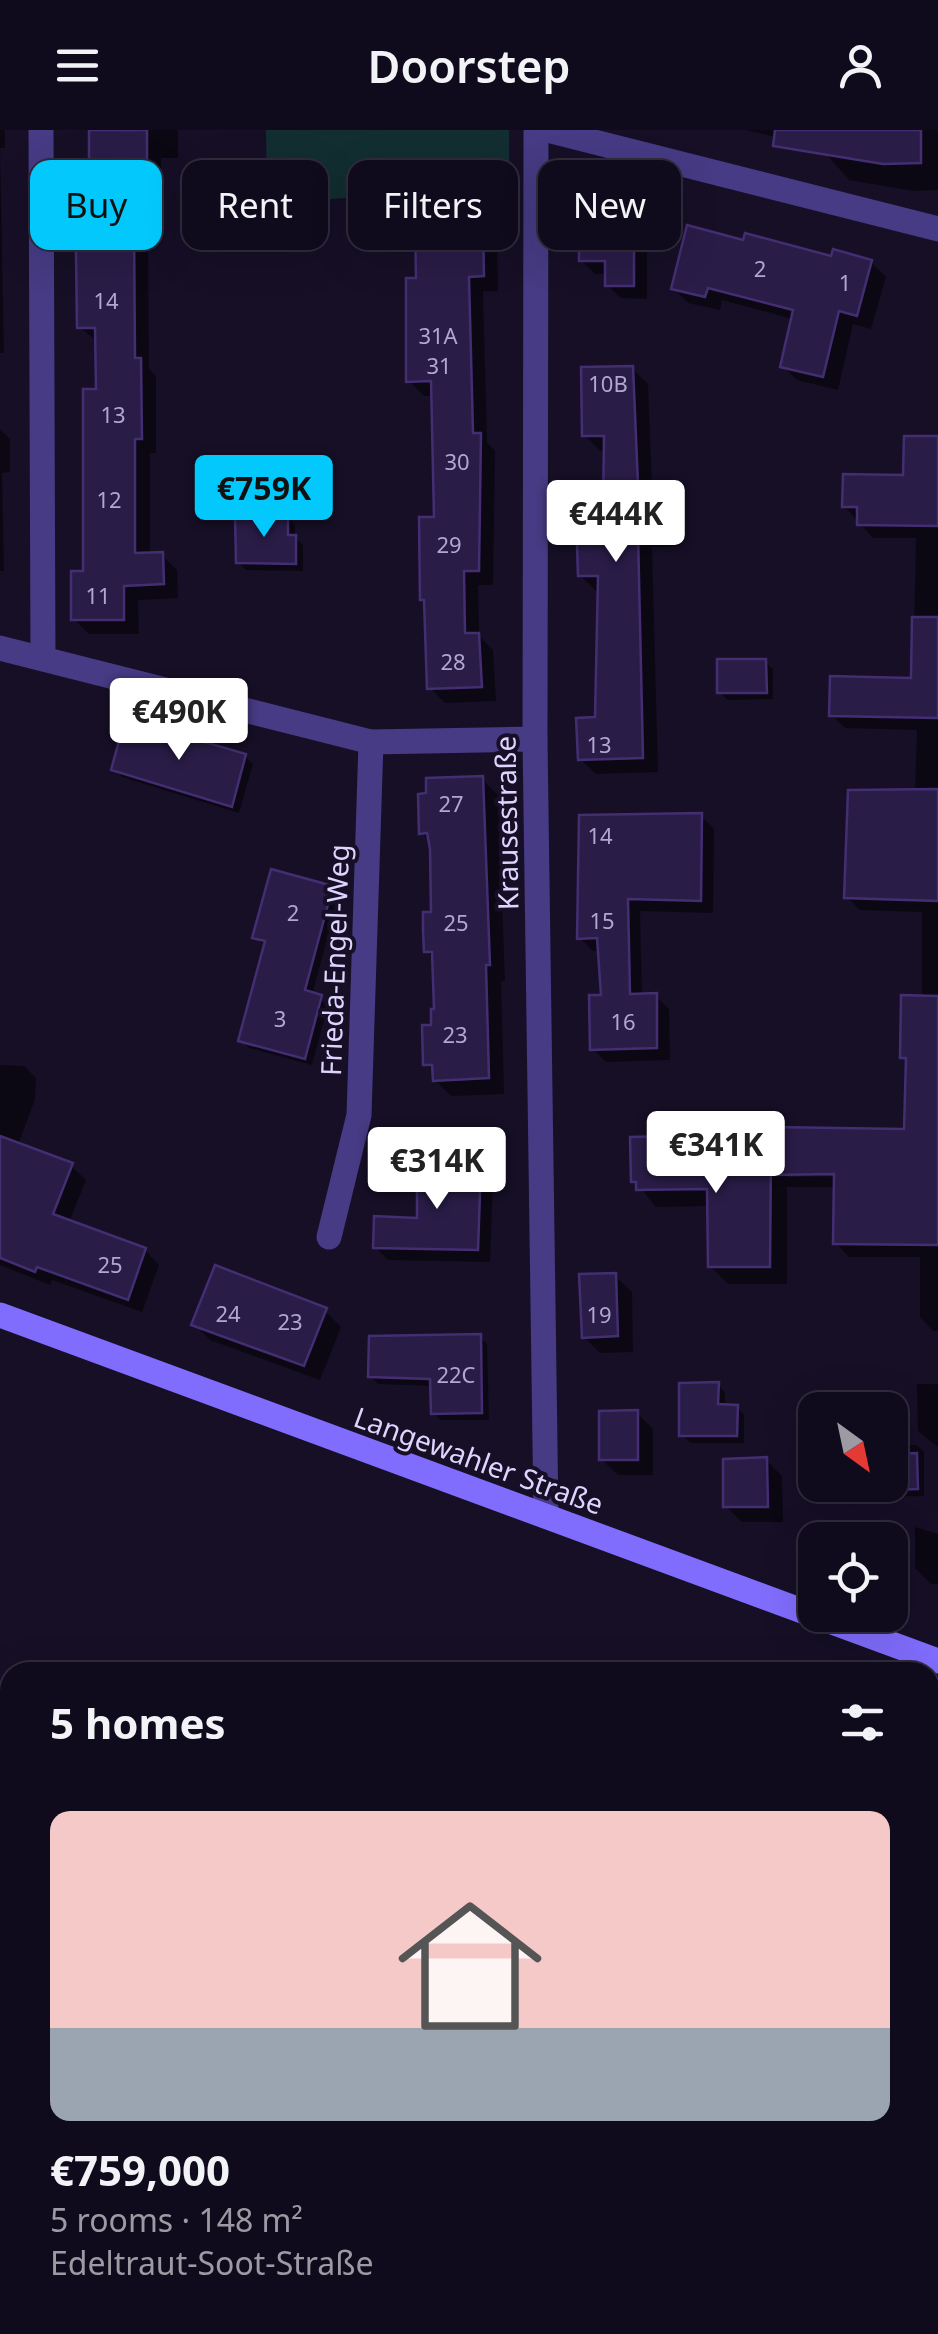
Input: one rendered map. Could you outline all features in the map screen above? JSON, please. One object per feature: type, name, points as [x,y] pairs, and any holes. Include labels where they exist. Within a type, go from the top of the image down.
[{"type":"street","points":[[41,130],[43,658]]},
{"type":"street","name":"Krausestraße","points":[[536,130],[535,740],[546,1516]]},
{"type":"street","points":[[547,130],[938,229]]},
{"type":"street","points":[[0,648],[370,742],[535,740]]},
{"type":"street","name":"Frieda-Engel-Weg","points":[[329,1236],[359,1114],[370,742]]},
{"type":"street","name":"Langewahler Straße","points":[[0,1315],[938,1661]]},
{"type":"green space","points":[[266,130],[509,130],[509,160],[348,160],[348,198],[328,199],[328,160],[266,160]]},
{"type":"building","points":[[89,130],[147,130],[147,160],[89,160]]},
{"type":"building","points":[[775,130],[921,130],[921,163],[883,164],[773,146]]},
{"type":"building","points":[[687,225],[743,240],[745,233],[831,256],[833,249],[872,260],[857,316],[839,311],[823,377],[780,367],[793,310],[708,288],[705,297],[671,289]]},
{"type":"building","points":[[76,250],[134,250],[135,358],[141,358],[142,439],[135,439],[135,553],[163,552],[164,584],[124,586],[124,620],[71,620],[71,571],[83,571],[83,389],[96,389],[95,328],[77,328]]},
{"type":"building","points":[[416,250],[484,250],[484,276],[469,277],[473,433],[481,433],[479,571],[464,571],[465,633],[479,633],[482,687],[427,689],[419,517],[434,517],[431,381],[406,382],[406,278],[416,278]]},
{"type":"building","points":[[579,250],[634,250],[634,286],[605,286],[605,261],[579,261]]},
{"type":"building","points":[[633,366],[638,485],[667,484],[666,532],[638,533],[643,758],[578,760],[576,718],[595,717],[598,576],[578,576],[576,512],[603,511],[604,436],[582,436],[581,367]]},
{"type":"building","points":[[904,436],[938,436],[938,526],[857,525],[857,507],[842,507],[843,474],[903,475]]},
{"type":"building","points":[[288,514],[288,535],[296,535],[296,564],[236,563],[235,515]]},
{"type":"building","points":[[912,617],[938,617],[938,718],[829,716],[830,676],[911,678]]},
{"type":"building","points":[[717,659],[766,659],[767,693],[717,693]]},
{"type":"building","points":[[125,719],[246,754],[232,807],[111,770]]},
{"type":"building","points":[[483,776],[490,965],[486,965],[489,1078],[433,1081],[432,1065],[423,1065],[422,1025],[431,1025],[434,1009],[432,952],[424,952],[423,930],[423,912],[431,912],[430,849],[427,833],[419,834],[418,794],[426,793],[426,778]]},
{"type":"building","points":[[938,789],[938,901],[844,898],[848,790]]},
{"type":"building","points":[[702,813],[701,901],[628,899],[630,994],[657,993],[657,1048],[590,1050],[589,995],[601,995],[597,938],[577,939],[579,815]]},
{"type":"building","points":[[271,869],[333,886],[305,990],[322,995],[305,1059],[238,1041],[265,941],[252,938]]},
{"type":"building","points":[[901,995],[938,996],[938,1245],[833,1244],[834,1174],[772,1175],[772,1127],[904,1129],[906,1058],[900,1058]]},
{"type":"building","points":[[0,1136],[73,1163],[53,1214],[146,1248],[128,1300],[0,1258]]},
{"type":"building","points":[[668,1136],[669,1155],[771,1154],[770,1267],[708,1267],[707,1189],[636,1190],[636,1182],[631,1182],[630,1137]]},
{"type":"building","points":[[481,1165],[478,1250],[373,1248],[374,1216],[417,1218],[417,1166]]},
{"type":"building","points":[[215,1265],[327,1308],[304,1366],[191,1325]]},
{"type":"building","points":[[616,1273],[618,1336],[582,1338],[579,1274]]},
{"type":"building","points":[[481,1334],[482,1413],[431,1414],[430,1379],[368,1377],[369,1336]]},
{"type":"building","points":[[719,1382],[718,1404],[738,1405],[737,1436],[679,1436],[679,1383]]},
{"type":"building","points":[[638,1410],[638,1460],[599,1460],[599,1411]]},
{"type":"building","points":[[908,1453],[917,1453],[918,1489],[908,1489]]},
{"type":"building","points":[[767,1457],[768,1507],[723,1507],[723,1459]]}]
